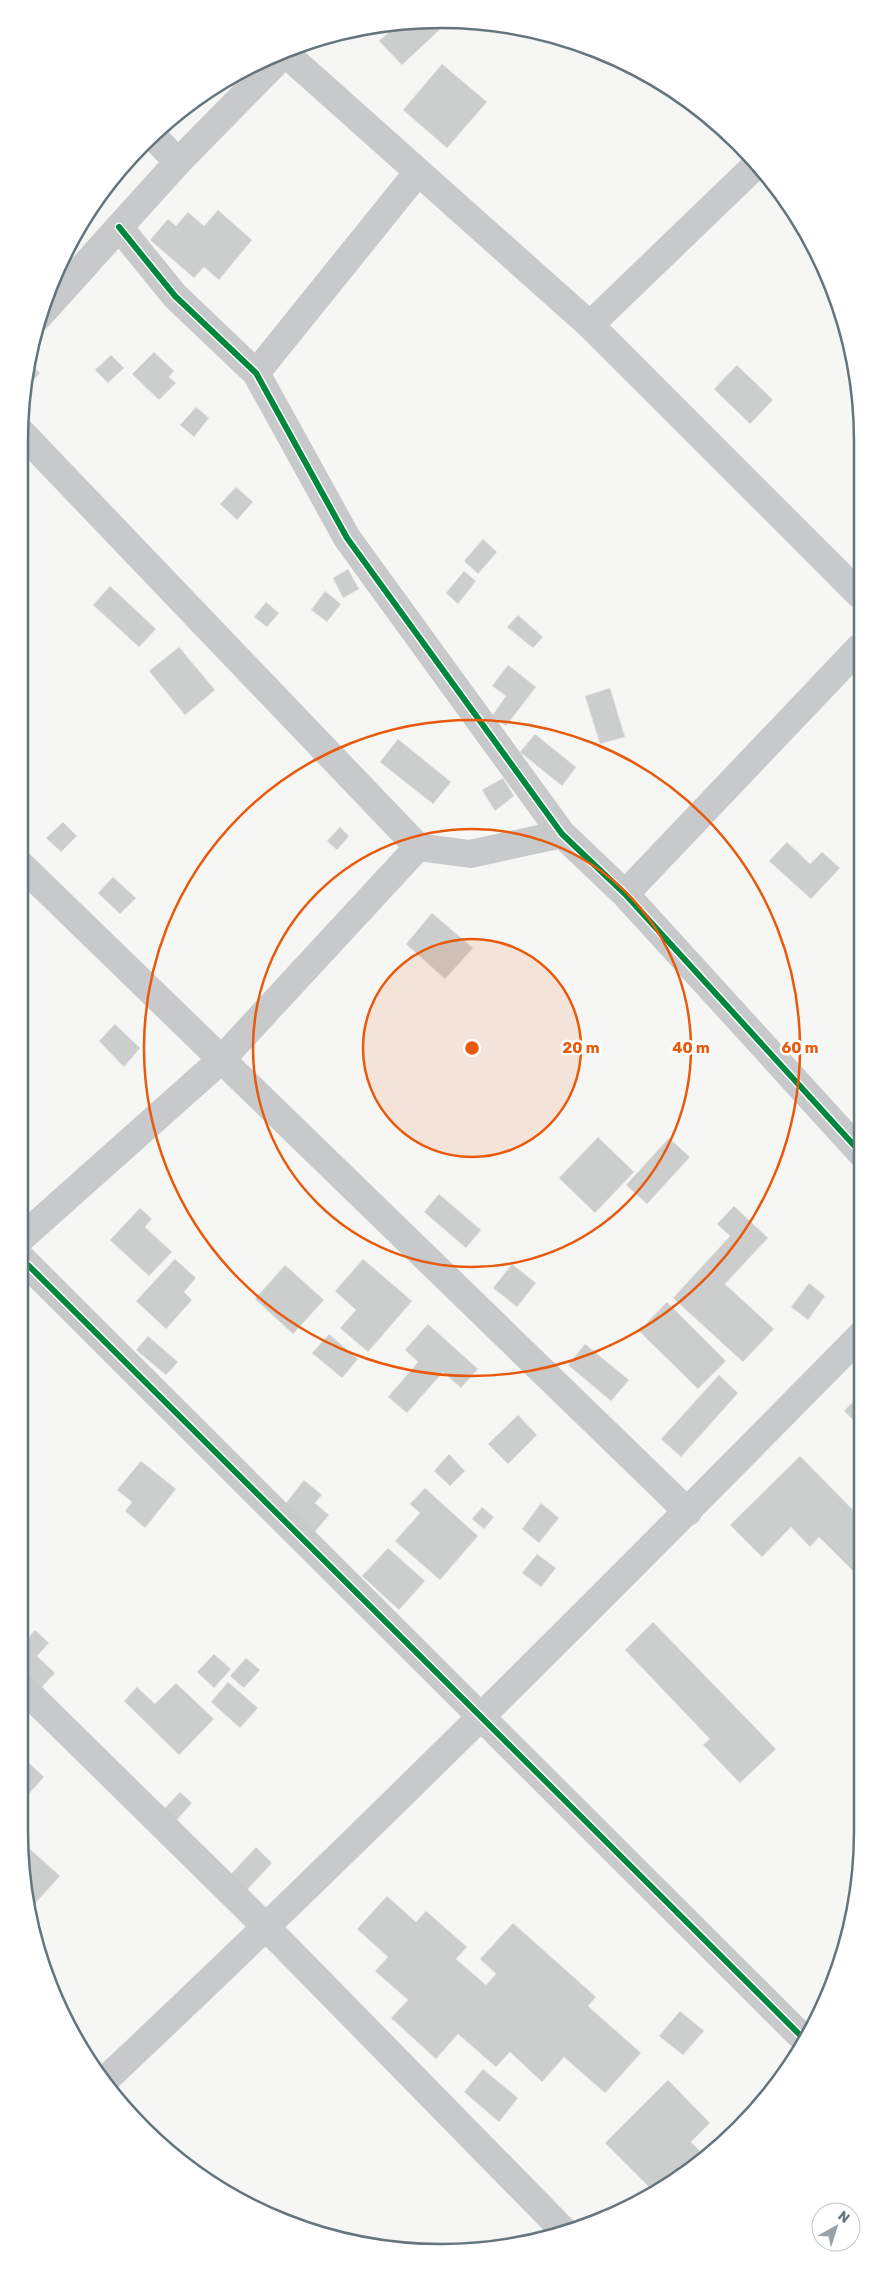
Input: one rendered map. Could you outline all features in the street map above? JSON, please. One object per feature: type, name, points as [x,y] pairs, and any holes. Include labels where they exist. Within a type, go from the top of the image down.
[{"type":"street","points":[[292,55],[418,172],[590,325],[854,589]]},
{"type":"street","points":[[51,303],[178,162],[277,61]]},
{"type":"street","points":[[157,140],[178,162]]},
{"type":"street","points":[[590,325],[752,169]]},
{"type":"street","points":[[256,373],[418,172]]},
{"type":"street","points":[[120,227],[175,296],[256,373],[347,538],[562,834],[625,894],[854,1145]]},
{"type":"street","points":[[28,439],[418,847],[470,854],[562,834]]},
{"type":"street","points":[[625,894],[854,653]]},
{"type":"street","points":[[28,1232],[222,1060],[418,847]]},
{"type":"street","points":[[28,872],[688,1512]]},
{"type":"street","points":[[28,1265],[800,2035]]},
{"type":"street","points":[[109,2077],[267,1928],[688,1512],[854,1342]]},
{"type":"street","points":[[28,1693],[267,1928],[560,2227]]},
{"type":"building","points":[[441,28],[402,65],[379,41],[390,31]]},
{"type":"building","points":[[442,64],[487,102],[447,148],[403,110]]},
{"type":"building","points":[[218,210],[252,240],[219,280],[204,267],[194,278],[150,240],[168,219],[176,226],[188,212],[204,226]]},
{"type":"building","points":[[154,352],[174,371],[169,377],[176,383],[159,400],[132,374]]},
{"type":"building","points":[[111,355],[124,368],[108,383],[95,370]]},
{"type":"building","points":[[737,365],[773,400],[750,424],[714,389]]},
{"type":"building","points":[[34,367],[40,373],[32,383]]},
{"type":"building","points":[[196,407],[209,418],[194,437],[180,425]]},
{"type":"building","points":[[236,487],[253,502],[237,520],[220,504]]},
{"type":"building","points":[[483,539],[497,552],[478,574],[464,561]]},
{"type":"building","points":[[348,569],[359,589],[343,598],[333,578]]},
{"type":"building","points":[[464,571],[476,581],[458,604],[446,593]]},
{"type":"building","points":[[110,586],[156,629],[139,647],[93,605]]},
{"type":"building","points":[[325,591],[341,604],[327,622],[311,610]]},
{"type":"building","points":[[266,602],[279,613],[267,627],[254,617]]},
{"type":"building","points":[[518,615],[543,637],[533,648],[507,627]]},
{"type":"building","points":[[179,647],[215,690],[185,715],[149,671]]},
{"type":"building","points":[[508,665],[536,687],[506,726],[492,716],[506,696],[492,686]]},
{"type":"building","points":[[610,688],[625,737],[600,744],[585,696]]},
{"type":"building","points":[[535,734],[576,767],[562,786],[520,752]]},
{"type":"building","points":[[398,739],[451,782],[433,804],[380,762]]},
{"type":"building","points":[[503,778],[514,796],[495,811],[482,790]]},
{"type":"building","points":[[63,822],[77,836],[61,852],[46,838]]},
{"type":"building","points":[[340,827],[349,836],[337,850],[327,841]]},
{"type":"building","points":[[787,842],[810,864],[822,852],[840,868],[811,899],[769,861]]},
{"type":"building","points":[[113,877],[136,898],[120,914],[98,893]]},
{"type":"building","points":[[432,913],[473,948],[445,979],[406,944]]},
{"type":"building","points":[[115,1024],[140,1048],[124,1067],[99,1041]]},
{"type":"building","points":[[598,1137],[634,1172],[595,1213],[559,1178]]},
{"type":"building","points":[[669,1138],[690,1157],[647,1204],[626,1185]]},
{"type":"building","points":[[439,1194],[481,1230],[466,1248],[424,1212]]},
{"type":"building","points":[[734,1206],[768,1238],[725,1284],[774,1329],[743,1362],[673,1298],[730,1236],[717,1224]]},
{"type":"building","points":[[140,1208],[152,1219],[145,1227],[172,1252],[149,1276],[110,1240]]},
{"type":"building","points":[[175,1259],[196,1278],[184,1292],[192,1300],[166,1329],[136,1301]]},
{"type":"building","points":[[363,1259],[412,1301],[368,1352],[340,1328],[356,1310],[335,1291]]},
{"type":"building","points":[[512,1264],[536,1283],[517,1307],[493,1288]]},
{"type":"building","points":[[285,1265],[324,1300],[293,1334],[255,1299]]},
{"type":"building","points":[[809,1283],[825,1296],[808,1320],[791,1307]]},
{"type":"building","points":[[667,1302],[726,1361],[698,1389],[639,1331]]},
{"type":"building","points":[[428,1324],[478,1369],[461,1388],[443,1372],[407,1413],[388,1397],[418,1362],[405,1350]]},
{"type":"building","points":[[329,1334],[358,1359],[342,1378],[312,1353]]},
{"type":"building","points":[[148,1336],[178,1362],[166,1375],[136,1350]]},
{"type":"building","points":[[585,1344],[629,1380],[611,1401],[568,1365]]},
{"type":"building","points":[[719,1375],[738,1393],[681,1457],[661,1439]]},
{"type":"building","points":[[854,1400],[854,1421],[844,1411]]},
{"type":"building","points":[[518,1415],[537,1435],[508,1464],[488,1444]]},
{"type":"building","points":[[449,1454],[465,1471],[450,1486],[434,1471]]},
{"type":"building","points":[[800,1456],[854,1511],[854,1572],[819,1537],[810,1547],[791,1527],[762,1557],[730,1525]]},
{"type":"building","points":[[141,1461],[176,1489],[145,1528],[125,1511],[132,1502],[117,1490]]},
{"type":"building","points":[[304,1480],[322,1495],[315,1503],[329,1515],[314,1533],[283,1507]]},
{"type":"building","points":[[425,1488],[478,1536],[440,1580],[395,1541],[420,1513],[410,1504]]},
{"type":"building","points":[[541,1503],[559,1518],[539,1543],[522,1529]]},
{"type":"building","points":[[482,1507],[494,1517],[484,1529],[472,1519]]},
{"type":"building","points":[[388,1548],[425,1581],[399,1610],[362,1576]]},
{"type":"building","points":[[537,1554],[556,1568],[541,1587],[522,1573]]},
{"type":"building","points":[[653,1622],[776,1749],[740,1783],[703,1745],[710,1739],[625,1650]]},
{"type":"building","points":[[35,1630],[49,1643],[37,1656],[55,1673],[41,1688],[28,1676],[28,1638]]},
{"type":"building","points":[[214,1654],[231,1669],[214,1688],[197,1672]]},
{"type":"building","points":[[246,1658],[260,1670],[244,1688],[230,1676]]},
{"type":"building","points":[[228,1682],[258,1708],[240,1728],[211,1702]]},
{"type":"building","points":[[176,1683],[214,1719],[179,1755],[124,1701],[137,1687],[155,1704]]},
{"type":"building","points":[[28,1764],[44,1777],[28,1795]]},
{"type":"building","points":[[180,1792],[192,1803],[175,1822],[163,1810]]},
{"type":"building","points":[[28,1847],[60,1876],[34,1905]]},
{"type":"building","points":[[256,1847],[272,1863],[246,1891],[230,1875]]},
{"type":"building","points":[[387,1896],[416,1922],[426,1911],[467,1947],[456,1959],[486,1985],[496,1974],[480,1959],[513,1923],[596,1997],[588,2006],[641,2053],[605,2093],[564,2057],[542,2082],[510,2052],[496,2067],[458,2034],[436,2059],[391,2018],[408,2000],[375,1971],[388,1957],[357,1929]]},
{"type":"building","points":[[680,2011],[704,2031],[683,2055],[659,2036]]},
{"type":"building","points":[[483,2069],[518,2098],[499,2122],[464,2092]]},
{"type":"building","points":[[668,2080],[710,2123],[691,2142],[701,2152],[649,2187],[605,2143]]},
{"type":"cycle path","points":[[119,227],[175,296],[256,373],[347,538],[562,834],[625,894],[854,1145]]},
{"type":"cycle path","points":[[28,1265],[800,2035]]}]
